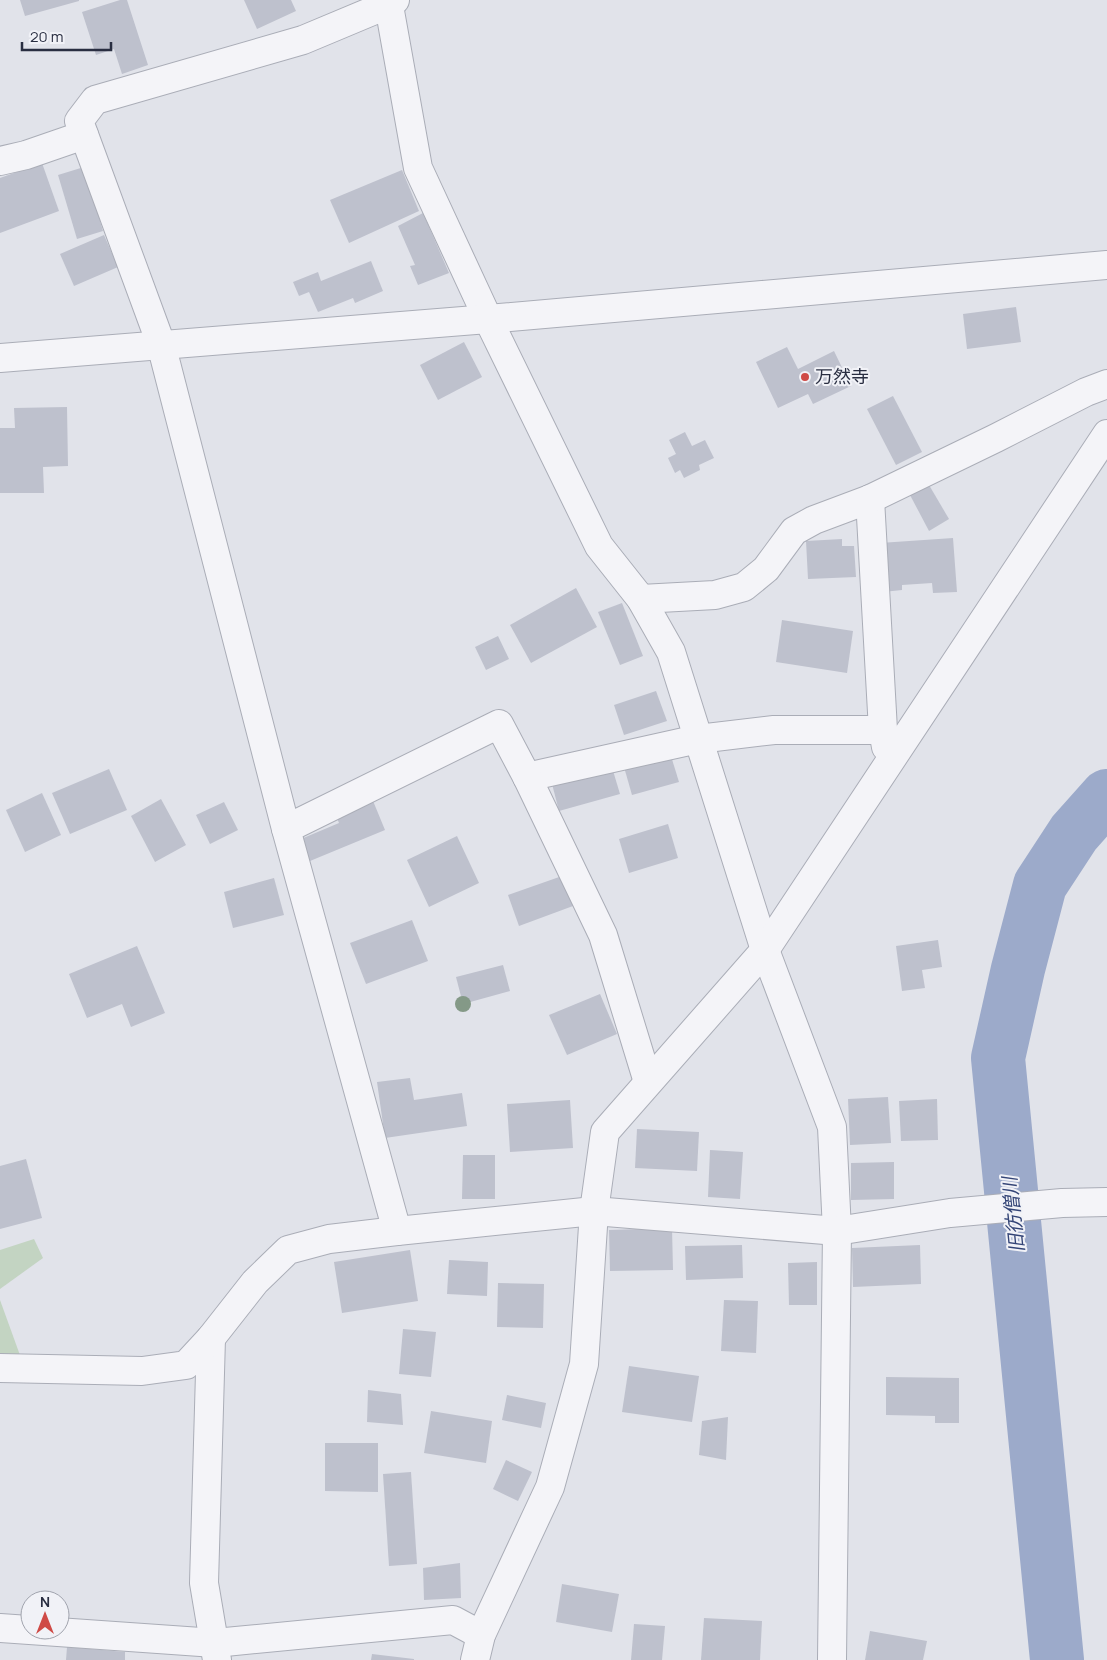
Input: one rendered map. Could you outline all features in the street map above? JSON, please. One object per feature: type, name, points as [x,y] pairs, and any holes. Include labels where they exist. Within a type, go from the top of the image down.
[{"type":"street","points":[[397,1231],[286,829],[162,344],[79,121],[95,100],[303,40],[391,1],[418,168],[488,319],[599,546],[641,599],[671,652],[765,950],[832,1127],[837,1231],[832,1660]]},
{"type":"street","points":[[0,161],[26,155],[84,135]]},
{"type":"street","points":[[0,358],[488,319],[1107,265]]},
{"type":"street","points":[[641,599],[714,595],[744,587],[766,569],[794,531],[814,520],[870,499],[1086,392],[1107,384]]},
{"type":"street","points":[[0,1628],[216,1652],[453,1620],[478,1647],[550,1487],[584,1364],[594,1211],[605,1132],[765,950],[1107,434]]},
{"type":"street","points":[[870,499],[883,730],[889,762]]},
{"type":"street","points":[[286,829],[499,724],[528,777],[603,935],[648,1082]]},
{"type":"street","points":[[528,777],[698,739],[774,730],[883,730]]},
{"type":"street","points":[[0,1368],[142,1371],[186,1365],[211,1338],[255,1282],[288,1250],[329,1239],[594,1211],[837,1231],[950,1213],[1062,1203],[1107,1202]]},
{"type":"street","points":[[211,1338],[204,1583],[216,1652]]},
{"type":"green space","points":[[34,1239],[43,1258],[0,1289],[0,1250]]},
{"type":"green space","points":[[0,1300],[25,1369],[0,1363]]},
{"type":"building","points":[[20,0],[79,0],[79,1],[25,16]]},
{"type":"building","points":[[120,0],[127,0],[148,65],[122,74],[114,49],[96,55],[82,12]]},
{"type":"building","points":[[244,0],[291,0],[296,11],[257,29]]},
{"type":"building","points":[[42,163],[59,211],[0,233],[0,178]]},
{"type":"building","points":[[84,167],[103,231],[77,239],[58,175]]},
{"type":"building","points":[[402,170],[419,211],[349,243],[330,200]]},
{"type":"building","points":[[423,213],[449,273],[418,285],[410,266],[415,265],[398,226]]},
{"type":"building","points":[[104,235],[118,267],[74,286],[60,254]]},
{"type":"building","points":[[371,261],[383,291],[355,303],[353,298],[318,312],[309,292],[299,296],[293,282],[318,272],[321,281]]},
{"type":"building","points":[[1016,307],[1021,342],[967,349],[963,314]]},
{"type":"building","points":[[464,342],[482,377],[438,400],[420,365]]},
{"type":"building","name":"万然寺","points":[[787,347],[798,369],[834,351],[851,386],[813,404],[808,394],[778,408],[756,362]]},
{"type":"building","points":[[893,396],[922,452],[896,465],[867,409]]},
{"type":"building","points":[[67,407],[68,466],[43,467],[44,493],[0,493],[0,428],[15,428],[14,408]]},
{"type":"building","points":[[685,432],[692,446],[705,440],[714,458],[699,465],[700,470],[684,478],[680,470],[675,473],[668,458],[676,454],[669,440]]},
{"type":"building","points":[[929,485],[949,519],[929,531],[910,495]]},
{"type":"building","points":[[953,538],[957,592],[933,593],[932,583],[902,585],[902,590],[883,592],[880,543]]},
{"type":"building","points":[[842,539],[842,546],[854,546],[856,577],[808,579],[806,541]]},
{"type":"building","points":[[576,588],[597,627],[531,663],[510,625]]},
{"type":"building","points":[[622,603],[643,656],[620,665],[598,612]]},
{"type":"building","points":[[782,620],[853,631],[847,673],[776,662]]},
{"type":"building","points":[[498,636],[509,659],[486,670],[475,647]]},
{"type":"building","points":[[656,691],[667,721],[624,735],[614,705]]},
{"type":"building","points":[[671,756],[679,782],[632,795],[624,767]]},
{"type":"building","points":[[611,764],[620,794],[559,811],[551,780]]},
{"type":"building","points":[[109,769],[127,810],[70,834],[52,793]]},
{"type":"building","points":[[42,793],[61,835],[25,852],[6,810]]},
{"type":"building","points":[[371,796],[385,830],[310,861],[301,839],[339,823],[334,811]]},
{"type":"building","points":[[161,799],[186,845],[155,862],[131,816]]},
{"type":"building","points":[[224,802],[238,830],[210,844],[196,815]]},
{"type":"building","points":[[668,824],[678,858],[629,873],[619,839]]},
{"type":"building","points":[[457,836],[479,883],[429,907],[407,860]]},
{"type":"building","points":[[562,876],[573,906],[519,926],[508,895]]},
{"type":"building","points":[[274,878],[284,915],[233,928],[224,892]]},
{"type":"building","points":[[412,920],[428,961],[366,984],[350,943]]},
{"type":"building","points":[[938,940],[942,967],[922,970],[925,988],[902,991],[896,946]]},
{"type":"building","points":[[137,946],[165,1013],[131,1027],[122,1004],[87,1018],[69,974]]},
{"type":"building","points":[[503,965],[510,991],[463,1004],[456,977]]},
{"type":"building","points":[[600,994],[617,1034],[567,1055],[549,1015]]},
{"type":"building","points":[[410,1078],[414,1100],[462,1093],[467,1126],[385,1138],[377,1082]]},
{"type":"building","points":[[888,1097],[891,1143],[850,1145],[848,1099]]},
{"type":"building","points":[[937,1099],[938,1140],[901,1141],[899,1101]]},
{"type":"building","points":[[570,1100],[573,1148],[510,1152],[507,1104]]},
{"type":"building","points":[[637,1129],[699,1132],[697,1171],[635,1168]]},
{"type":"building","points":[[710,1150],[743,1152],[740,1199],[708,1197]]},
{"type":"building","points":[[463,1155],[495,1155],[495,1199],[462,1199]]},
{"type":"building","points":[[26,1159],[42,1218],[0,1229],[0,1166]]},
{"type":"building","points":[[894,1162],[894,1199],[851,1200],[851,1163]]},
{"type":"building","points":[[672,1228],[673,1270],[610,1271],[609,1230]]},
{"type":"building","points":[[742,1245],[743,1278],[686,1280],[685,1246]]},
{"type":"building","points":[[920,1245],[921,1284],[853,1287],[852,1248]]},
{"type":"building","points":[[410,1250],[418,1301],[342,1313],[334,1262]]},
{"type":"building","points":[[449,1260],[488,1262],[487,1296],[447,1294]]},
{"type":"building","points":[[817,1262],[817,1305],[789,1305],[788,1263]]},
{"type":"building","points":[[498,1283],[544,1284],[543,1328],[497,1327]]},
{"type":"building","points":[[724,1300],[758,1301],[756,1353],[721,1351]]},
{"type":"building","points":[[403,1329],[436,1332],[431,1377],[399,1374]]},
{"type":"building","points":[[629,1366],[699,1376],[692,1422],[622,1412]]},
{"type":"building","points":[[886,1377],[959,1378],[959,1423],[935,1423],[935,1416],[886,1415]]},
{"type":"building","points":[[368,1390],[401,1394],[403,1425],[367,1422]]},
{"type":"building","points":[[507,1395],[546,1403],[541,1428],[502,1420]]},
{"type":"building","points":[[431,1411],[492,1421],[486,1463],[424,1453]]},
{"type":"building","points":[[728,1417],[726,1460],[699,1455],[702,1421]]},
{"type":"building","points":[[325,1443],[378,1443],[378,1492],[325,1491]]},
{"type":"building","points":[[506,1460],[532,1472],[518,1501],[493,1489]]},
{"type":"building","points":[[411,1472],[417,1564],[389,1566],[383,1474]]},
{"type":"building","points":[[460,1563],[461,1598],[424,1600],[423,1568]]},
{"type":"building","points":[[562,1584],[619,1594],[612,1632],[556,1622]]},
{"type":"building","points":[[704,1618],[762,1621],[760,1660],[701,1660]]},
{"type":"building","points":[[634,1624],[665,1626],[662,1660],[631,1660]]},
{"type":"building","points":[[870,1631],[927,1641],[923,1660],[865,1660]]},
{"type":"building","points":[[67,1647],[125,1652],[125,1660],[66,1660]]},
{"type":"building","points":[[372,1654],[414,1659],[414,1660],[371,1660]]},
{"type":"waterway","name":"旧彷僧川","points":[[1057,1660],[998,1058],[1018,969],[1040,885],[1074,833],[1107,796]]},
{"type":"place","name":"万然寺","points":[[805,377]]}]
